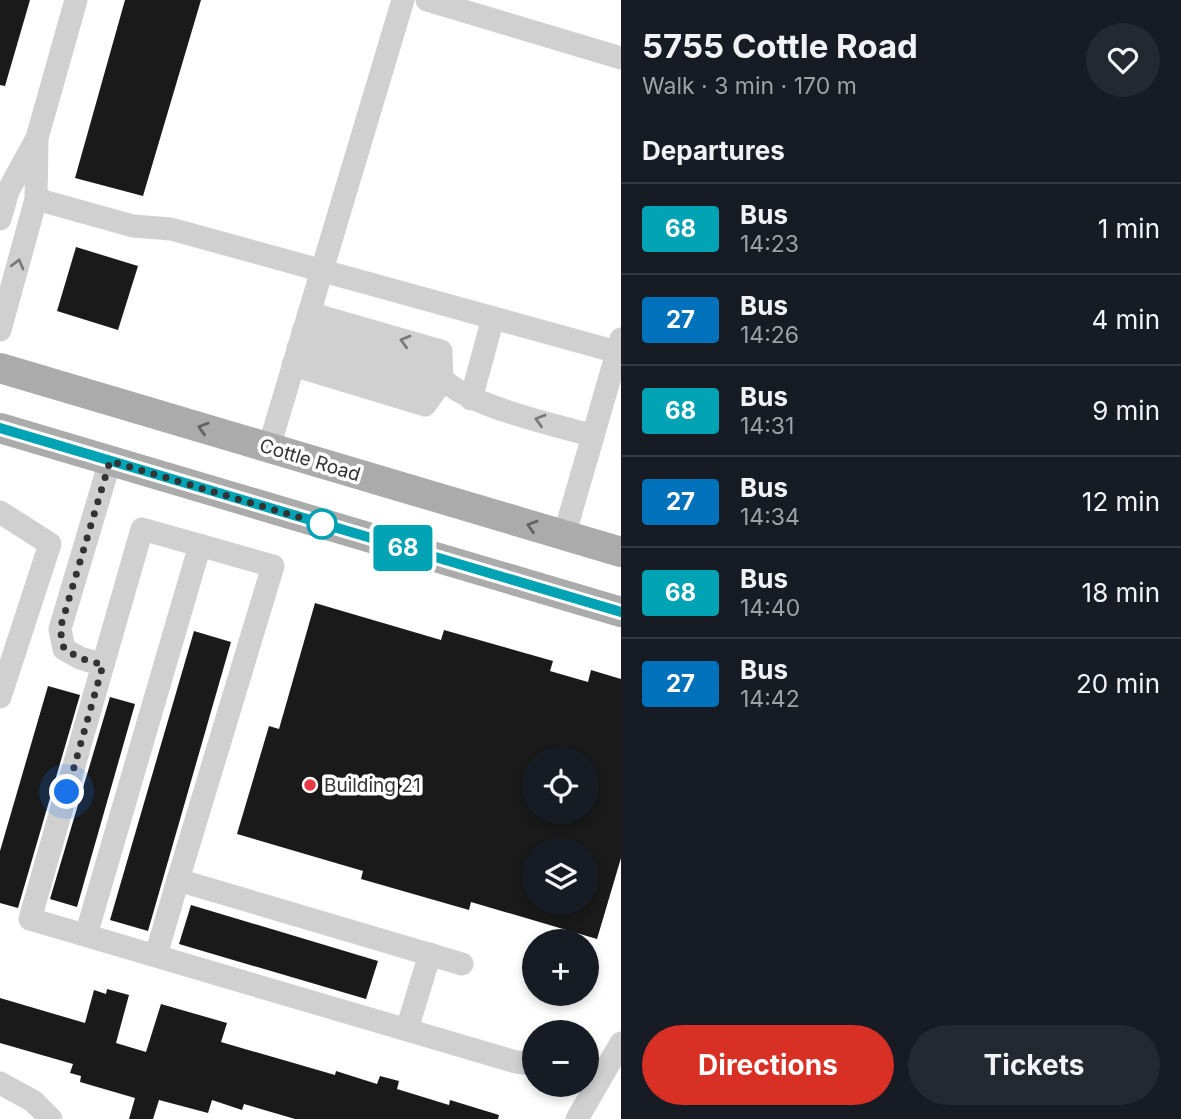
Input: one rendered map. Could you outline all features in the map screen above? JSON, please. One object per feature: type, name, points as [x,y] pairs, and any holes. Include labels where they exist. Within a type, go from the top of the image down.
[{"type":"main road","name":"Cottle Road","points":[[0,368],[621,552]]},
{"type":"main road","points":[[0,428],[621,612]]},
{"type":"street","points":[[0,330],[36,199],[37,138],[76,0]]},
{"type":"street","points":[[269,447],[403,0]]},
{"type":"street","points":[[427,0],[621,58]]},
{"type":"street","points":[[0,219],[4,190],[37,138]]},
{"type":"street","points":[[36,199],[133,226],[170,229],[493,318],[619,345],[564,536]]},
{"type":"street","points":[[471,399],[493,318]]},
{"type":"street","points":[[301,339],[441,351],[442,381]]},
{"type":"street","points":[[301,339],[431,387],[442,381]]},
{"type":"street","points":[[442,381],[471,399],[593,436]]},
{"type":"street","points":[[103,665],[80,658],[64,649],[60,629],[110,461]]},
{"type":"street","points":[[0,512],[50,544],[0,697]]},
{"type":"street","points":[[156,955],[273,566],[142,529],[30,919],[522,1063]]},
{"type":"street","points":[[86,935],[200,545]]},
{"type":"street","points":[[178,880],[462,964]]},
{"type":"street","points":[[407,1029],[430,954]]},
{"type":"street","points":[[577,1119],[621,1043]]},
{"type":"street","points":[[0,1083],[33,1101],[51,1119]]},
{"type":"building","points":[[0,0],[30,0],[5,86],[0,85]]},
{"type":"building","points":[[125,0],[201,0],[143,196],[75,178]]},
{"type":"building","points":[[76,247],[138,266],[118,330],[57,311]]},
{"type":"building","points":[[315,603],[441,640],[444,630],[553,661],[550,671],[588,682],[591,670],[621,679],[621,858],[599,932],[599,929],[563,929],[471,902],[469,910],[361,879],[363,871],[237,834],[269,726],[279,729]]},
{"type":"building","points":[[194,631],[231,642],[148,931],[110,920]]},
{"type":"building","points":[[48,686],[80,695],[18,908],[0,903],[0,851]]},
{"type":"building","points":[[110,697],[135,704],[77,907],[50,899]]},
{"type":"building","points":[[191,905],[378,961],[366,999],[179,944]]},
{"type":"building","points":[[107,989],[129,995],[116,1043],[146,1052],[161,1004],[227,1023],[221,1042],[335,1075],[336,1071],[377,1084],[380,1076],[399,1081],[397,1089],[449,1105],[450,1100],[499,1115],[498,1119],[295,1119],[244,1104],[242,1110],[212,1100],[208,1113],[159,1100],[153,1119],[129,1119],[135,1098],[80,1082],[81,1076],[70,1073],[73,1064],[0,1043],[0,998],[85,1023],[94,990],[106,994]]},
{"type":"bus line","name":"68","points":[[0,428],[621,612]]},
{"type":"place","name":"Building 21","points":[[310,785]]},
{"type":"route","points":[[67,792],[103,665],[80,658],[64,649],[60,629],[110,461],[322,524]]}]
